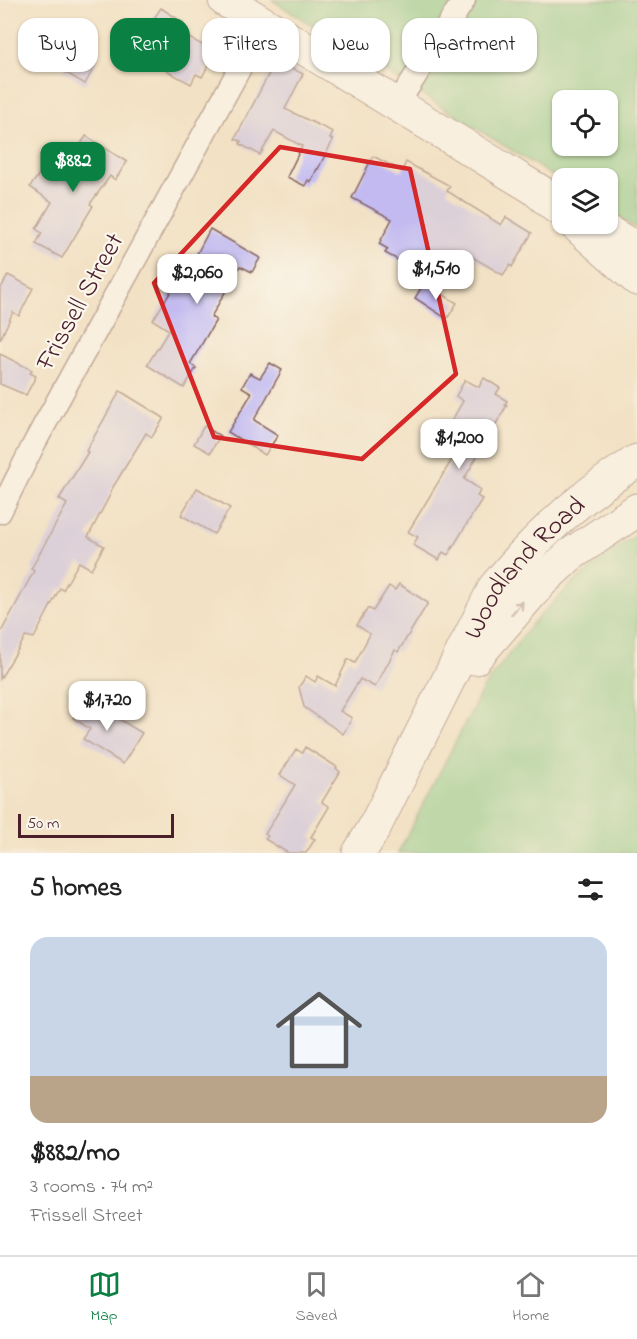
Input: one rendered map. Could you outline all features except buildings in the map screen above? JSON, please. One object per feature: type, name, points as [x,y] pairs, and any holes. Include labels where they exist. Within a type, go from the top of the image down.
[{"type":"main road","points":[[225,0],[254,18]]},
{"type":"main road","points":[[299,45],[552,199]]},
{"type":"main road","points":[[534,188],[552,204]]},
{"type":"main road","points":[[586,234],[637,279]]},
{"type":"main road","points":[[611,234],[637,249]]},
{"type":"main road","name":"Woodland Road","points":[[359,853],[495,588],[520,556],[572,508],[615,474],[637,460]]},
{"type":"main road","name":"Woodland Road","points":[[439,701],[540,583],[570,555],[637,510]]},
{"type":"street","points":[[398,104],[464,0]]},
{"type":"street","name":"Frissell Street","points":[[0,512],[38,437],[238,72]]},
{"type":"highlighted area","points":[[280,147],[410,169],[456,374],[362,459],[214,437],[154,283]]},
{"type":"green space","points":[[272,0],[637,0],[637,229],[618,217],[618,168],[552,168],[552,176],[387,72],[390,72],[390,18],[311,18],[311,24]]},
{"type":"green space","points":[[637,535],[637,853],[398,853],[484,687],[532,624],[572,584],[622,544]]}]
